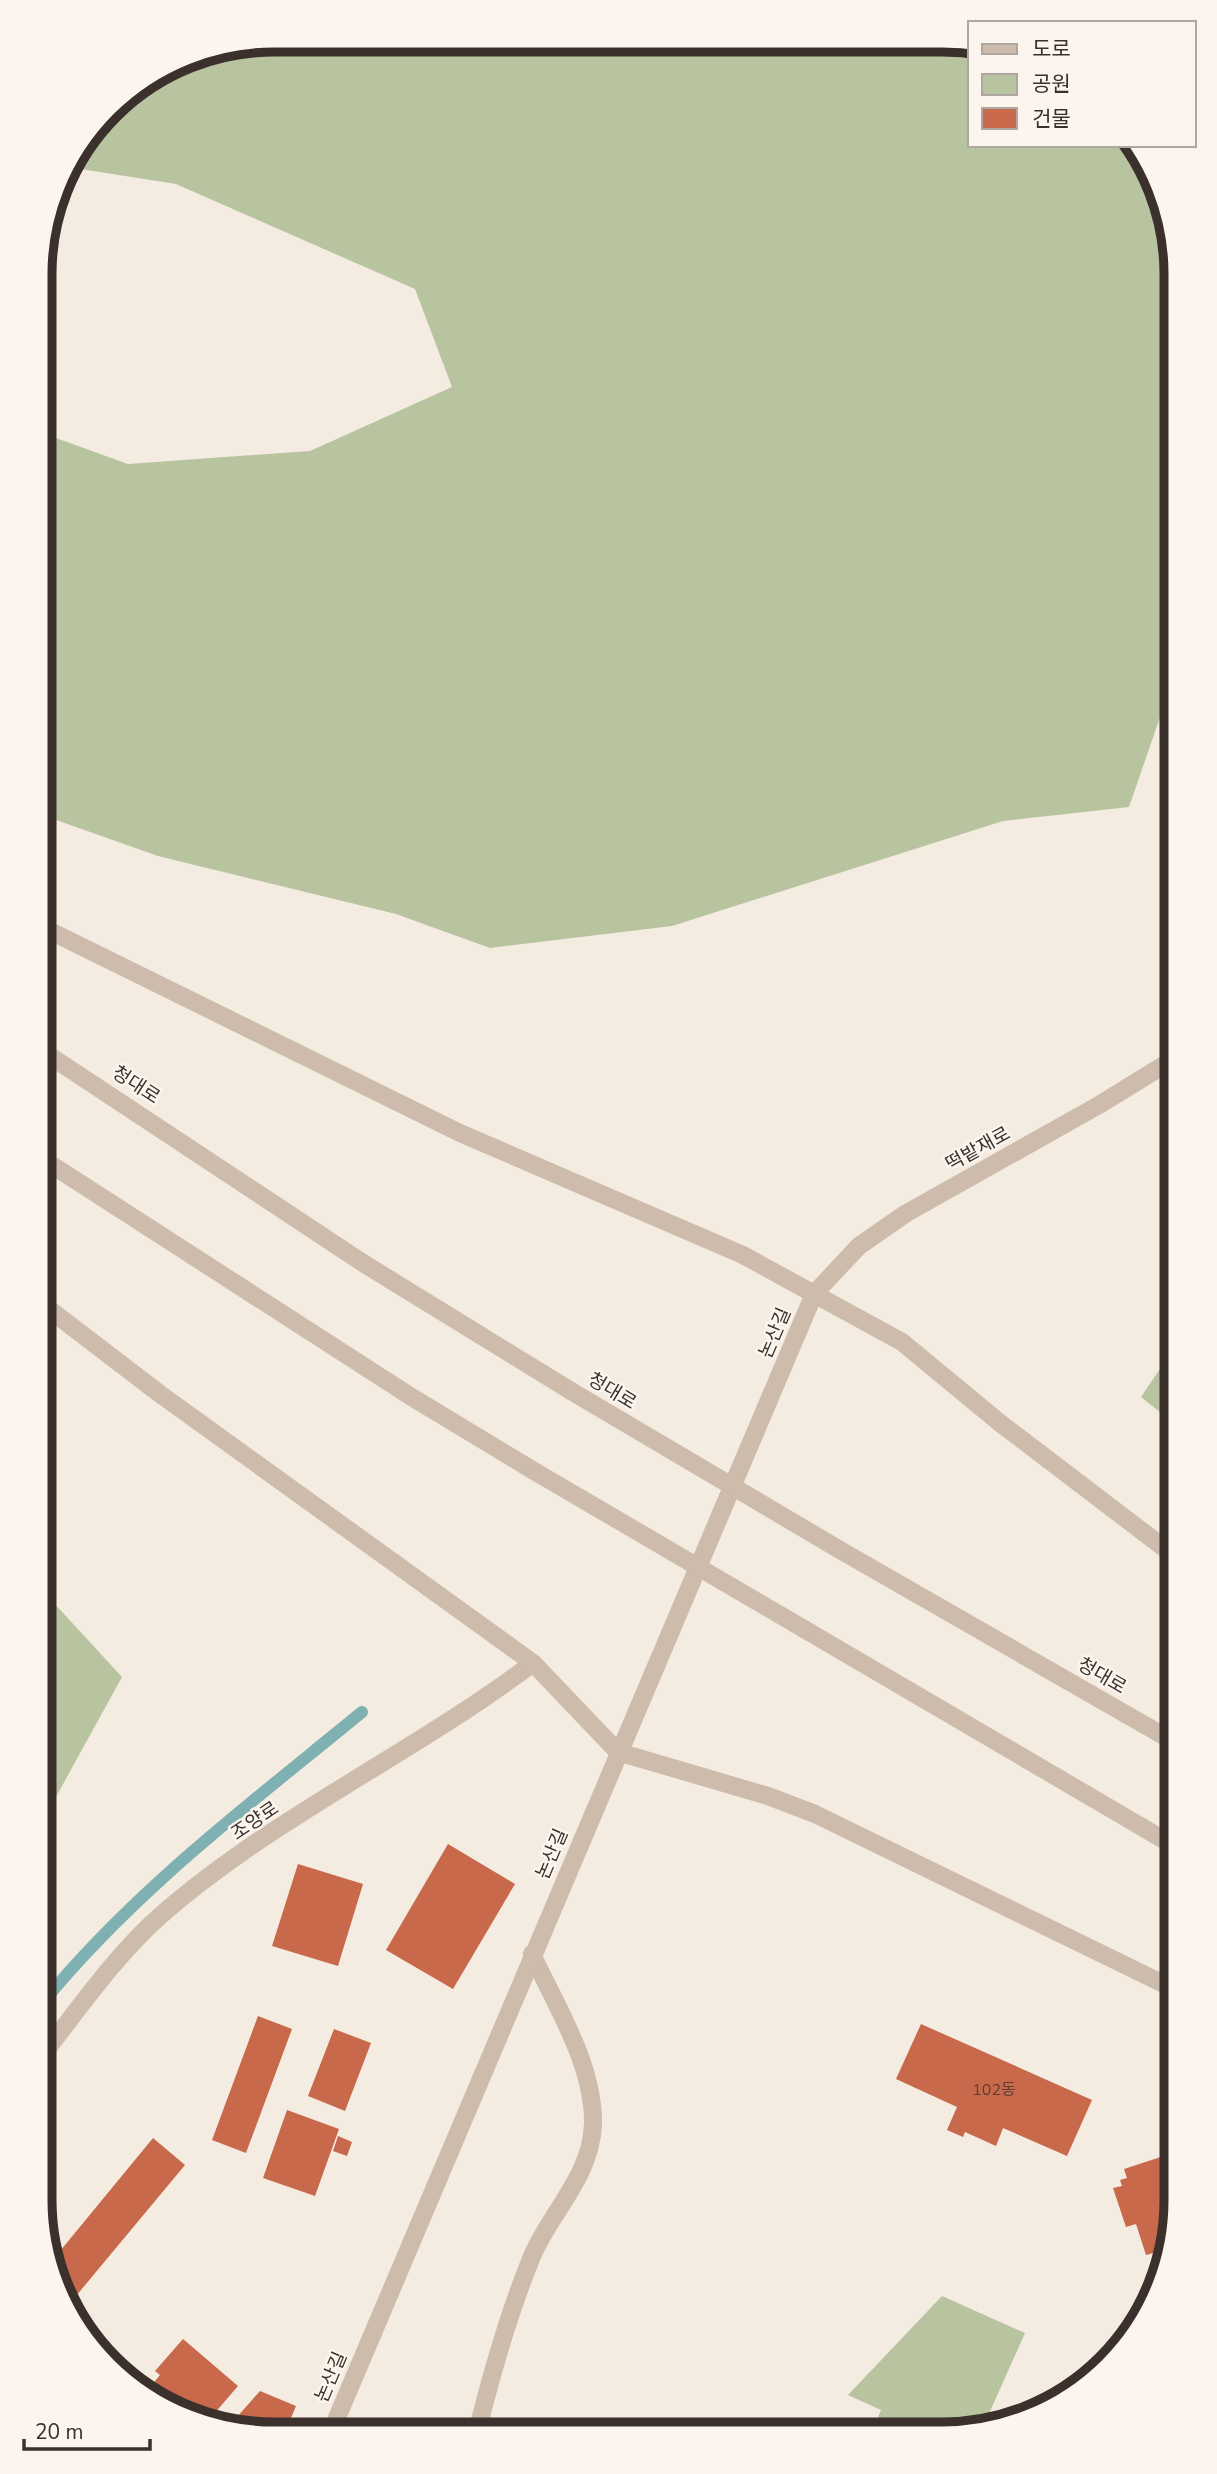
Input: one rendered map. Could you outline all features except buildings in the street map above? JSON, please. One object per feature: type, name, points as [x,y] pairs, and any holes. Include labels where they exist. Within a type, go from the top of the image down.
[{"type":"street","points":[[53,933],[460,1133],[743,1255],[902,1342],[1000,1423],[1164,1548]]},
{"type":"street","name":"청대로","points":[[53,1058],[363,1263],[571,1391],[840,1550],[1164,1736]]},
{"type":"street","name":"떡밭재로","points":[[814,1294],[859,1246],[905,1214],[1099,1105],[1164,1065]]},
{"type":"street","points":[[53,1165],[410,1396],[1164,1840]]},
{"type":"street","name":"논산길","points":[[335,2422],[814,1294]]},
{"type":"street","points":[[52,1312],[160,1394],[533,1663],[618,1752],[768,1796],[815,1814],[1164,1984]]},
{"type":"street","name":"조양로","points":[[52,2043],[119,1959],[158,1918],[199,1884],[344,1786],[496,1691],[533,1663]]},
{"type":"street","points":[[480,2422],[494,2365],[530,2261],[584,2169],[591,2141],[593,2122],[587,2082],[532,1954]]},
{"type":"green space","points":[[260,53],[957,53],[968,55],[968,147],[1124,147],[1142,177],[1153,203],[1163,246],[1164,275],[1164,706],[1129,807],[1003,821],[672,926],[490,948],[396,914],[158,856],[53,819],[53,437],[128,464],[310,451],[452,387],[415,289],[176,184],[80,169],[108,128],[151,90],[203,64]]},
{"type":"green space","points":[[1164,1363],[1164,1415],[1141,1397]]},
{"type":"green space","points":[[52,1601],[122,1677],[52,1804]]},
{"type":"green space","points":[[942,2296],[1025,2333],[988,2416],[942,2422],[876,2422],[881,2410],[848,2395]]},
{"type":"waterway","points":[[52,1992],[113,1925],[153,1887],[235,1815],[362,1712]]}]
